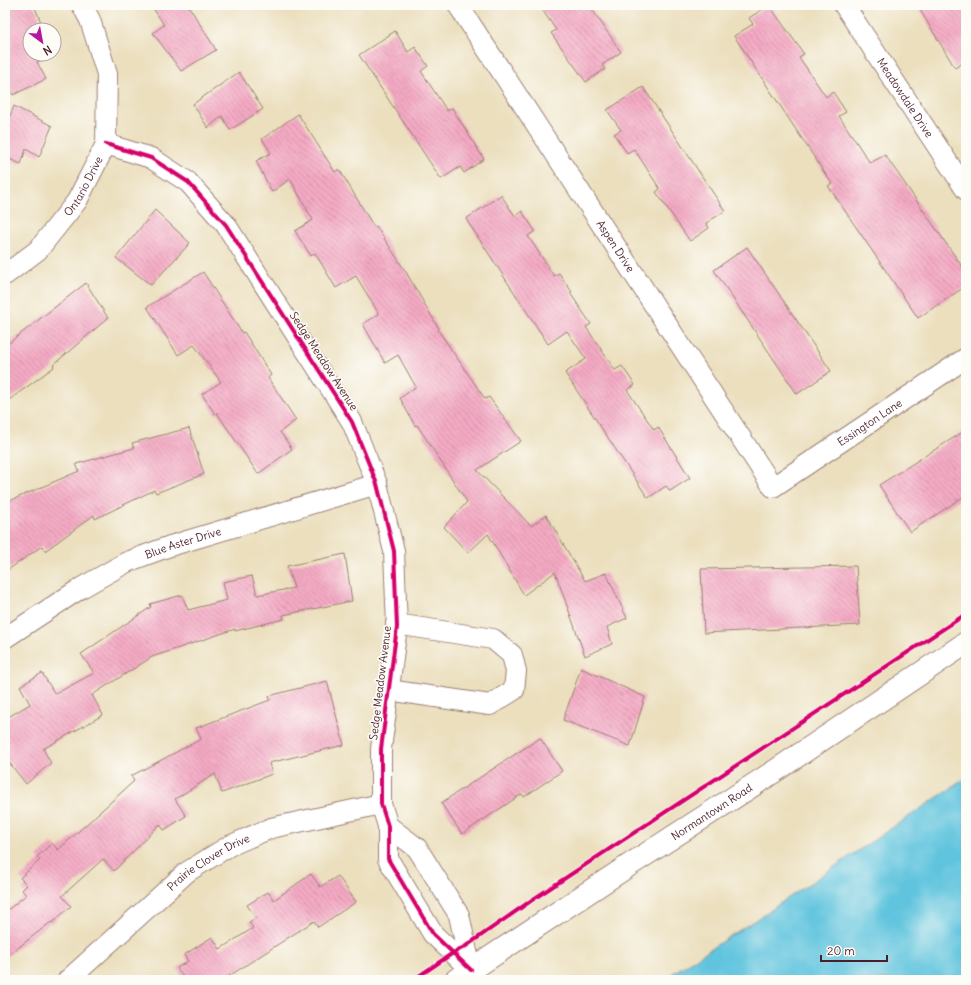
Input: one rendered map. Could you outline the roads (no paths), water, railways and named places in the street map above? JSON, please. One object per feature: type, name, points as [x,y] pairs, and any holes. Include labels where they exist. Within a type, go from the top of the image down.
[{"type":"street","name":"Ontario Drive","points":[[5,275],[38,250],[77,200],[106,144],[107,74],[90,20],[82,5]]},
{"type":"street","name":"Aspen Drive","points":[[458,5],[773,487]]},
{"type":"street","name":"Meadowdale Drive","points":[[844,5],[966,190]]},
{"type":"street","name":"Sedge Meadow Avenue","points":[[106,144],[151,158],[188,182],[226,224],[352,422],[377,484],[394,551],[396,624],[380,749],[381,804],[388,826],[388,859],[433,934],[464,975]]},
{"type":"street","name":"Essington Lane","points":[[773,487],[966,358]]},
{"type":"street","name":"Blue Aster Drive","points":[[5,638],[81,588],[127,562],[170,546],[377,484]]},
{"type":"street","points":[[388,690],[490,705],[514,690],[516,671],[512,655],[493,639],[396,624]]},
{"type":"street","name":"Normantown Road","points":[[464,975],[966,643]]},
{"type":"street","name":"Prairie Clover Drive","points":[[68,980],[187,872],[229,846],[271,828],[381,804]]},
{"type":"street","points":[[388,826],[417,848],[459,915],[464,975]]},
{"type":"water","points":[[966,778],[966,980],[670,980],[673,973],[760,917]]}]
